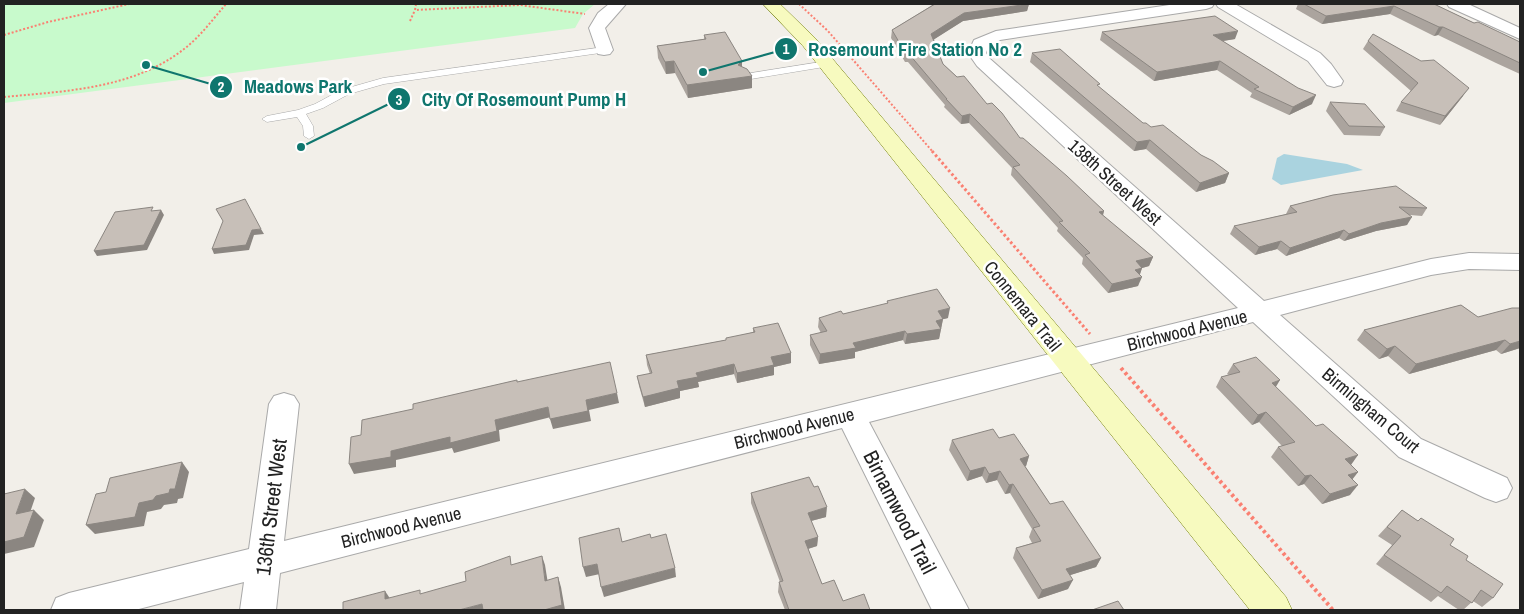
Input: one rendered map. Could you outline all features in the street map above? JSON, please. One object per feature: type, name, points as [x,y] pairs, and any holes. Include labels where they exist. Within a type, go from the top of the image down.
[{"type":"street","points":[[604,50],[597,28],[604,17],[618,4]]},
{"type":"street","name":"Connemara Trail","points":[[772,4],[798,30],[1273,610]]},
{"type":"street","name":"138th Street West","points":[[1206,4],[996,36],[984,41],[978,48],[977,53],[983,62],[1259,312]]},
{"type":"street","points":[[1224,4],[1314,56],[1334,81]]},
{"type":"street","points":[[1455,4],[1520,34]]},
{"type":"street","name":"Birchwood Avenue","points":[[69,610],[1106,351],[1444,264],[1468,261],[1520,262]]},
{"type":"street","name":"Birmingham Court","points":[[1259,312],[1410,448],[1496,488]]},
{"type":"street","name":"136th Street West","points":[[258,610],[284,404]]},
{"type":"street","name":"Birnamwood Trail","points":[[850,414],[951,610]]},
{"type":"lane","points":[[267,119],[300,113],[319,106],[345,92],[370,84],[604,50]]},
{"type":"lane","points":[[745,77],[826,64]]},
{"type":"lane","points":[[300,113],[308,126],[309,136]]},
{"type":"path","points":[[4,35],[48,22],[130,4]]},
{"type":"path","points":[[4,97],[101,85],[142,74],[159,67],[201,34],[226,4]]},
{"type":"path","points":[[410,21],[416,4]]},
{"type":"path","points":[[800,4],[834,38],[1333,610]]},
{"type":"path","points":[[415,10],[520,5],[587,14]]},
{"type":"green space","points":[[4,4],[595,4],[583,14],[575,28],[4,103]]},
{"type":"water","points":[[1284,154],[1347,164],[1363,170],[1281,185],[1272,179],[1277,158]]},
{"type":"building","points":[[935,4],[1029,4],[964,13],[931,34],[943,64],[957,77],[964,76],[987,104],[992,103],[1002,113],[1020,138],[1023,138],[1067,176],[1104,211],[1099,212],[1153,257],[1136,261],[1142,268],[1135,270],[1142,277],[1112,284],[1085,255],[1090,253],[1059,222],[1063,221],[1013,167],[1020,165],[970,114],[962,116],[909,54],[906,54],[892,30]]},
{"type":"building","points":[[1304,4],[1434,4],[1520,42],[1520,63],[1394,6],[1326,16]]},
{"type":"building","points":[[1215,16],[1238,31],[1213,35],[1298,88],[1316,95],[1293,107],[1254,89],[1259,87],[1220,61],[1157,72],[1102,32]]},
{"type":"building","points":[[725,32],[742,61],[738,65],[747,69],[752,76],[687,85],[674,61],[665,62],[657,46],[706,39],[704,35]]},
{"type":"building","points":[[1373,34],[1421,61],[1434,60],[1469,88],[1445,116],[1401,102],[1418,83],[1368,41]]},
{"type":"building","points":[[1060,49],[1100,84],[1097,85],[1143,123],[1151,127],[1163,125],[1201,155],[1229,173],[1200,183],[1150,140],[1137,142],[1032,53]]},
{"type":"building","points":[[1330,102],[1365,104],[1385,127],[1349,126]]},
{"type":"building","points":[[1396,186],[1427,208],[1399,207],[1412,217],[1381,223],[1349,234],[1344,230],[1290,248],[1281,241],[1259,247],[1234,226],[1297,212],[1290,206],[1333,195]]},
{"type":"building","points":[[245,199],[261,229],[252,230],[246,245],[212,249],[223,221],[216,209]]},
{"type":"building","points":[[153,207],[151,211],[161,210],[144,245],[94,251],[115,212]]},
{"type":"building","points":[[937,289],[950,308],[938,311],[943,319],[936,321],[941,329],[907,334],[905,331],[853,343],[856,348],[820,354],[810,335],[827,331],[819,318],[841,311],[843,314],[888,303],[887,301]]},
{"type":"building","points":[[1461,305],[1478,317],[1512,308],[1520,308],[1520,341],[1510,344],[1505,340],[1416,364],[1395,346],[1387,349],[1364,330]]},
{"type":"building","points":[[778,323],[791,353],[771,357],[774,365],[737,373],[734,364],[696,373],[698,377],[677,381],[679,388],[643,397],[637,376],[652,373],[646,355],[726,340],[726,338],[755,332],[753,328]]},
{"type":"building","points":[[1256,357],[1280,380],[1272,383],[1316,426],[1323,424],[1358,455],[1345,459],[1358,472],[1348,475],[1358,485],[1330,494],[1311,475],[1305,476],[1278,447],[1295,442],[1266,412],[1258,415],[1221,377],[1240,372],[1233,364]]},
{"type":"building","points":[[610,362],[617,393],[586,400],[588,411],[550,419],[548,407],[495,420],[497,431],[450,443],[450,437],[391,451],[391,457],[349,464],[351,437],[361,435],[362,420],[413,409],[413,404],[517,380],[517,382]]},
{"type":"building","points":[[993,429],[999,438],[1014,434],[1029,456],[1020,459],[1050,504],[1063,501],[1101,558],[1066,569],[1073,580],[1042,590],[1016,548],[1041,541],[1033,528],[1040,526],[1013,484],[1009,485],[1000,471],[989,474],[985,467],[970,471],[952,440]]},
{"type":"building","points":[[182,462],[175,489],[170,489],[169,493],[156,496],[153,500],[139,503],[135,517],[86,525],[96,494],[106,492],[110,478]]},
{"type":"building","points":[[809,477],[814,487],[818,486],[827,507],[808,513],[818,537],[805,541],[822,584],[834,580],[843,601],[864,594],[870,610],[789,610],[779,582],[783,581],[751,493]]},
{"type":"building","points":[[25,489],[16,514],[34,510],[24,537],[4,542],[4,494]]},
{"type":"building","points":[[1402,510],[1418,521],[1421,518],[1454,539],[1450,545],[1468,556],[1466,560],[1503,584],[1493,598],[1481,590],[1472,603],[1447,586],[1441,593],[1384,555],[1401,536],[1387,527]]},
{"type":"building","points":[[619,528],[622,542],[650,534],[651,538],[666,534],[675,568],[601,587],[597,564],[583,567],[579,538]]},
{"type":"building","points":[[510,556],[511,565],[542,556],[545,581],[558,577],[562,605],[544,610],[483,610],[482,604],[459,610],[343,610],[343,602],[385,591],[385,599],[420,590],[420,594],[466,581],[465,572]]},
{"type":"building","points":[[1118,601],[1124,610],[1092,610]]},
{"type":"place","name":"Meadows Park","points":[[146,65]]},
{"type":"place","name":"Rosemount Fire Station No 2","points":[[703,72]]},
{"type":"place","name":"City Of Rosemount Pump H","points":[[301,147]]}]
